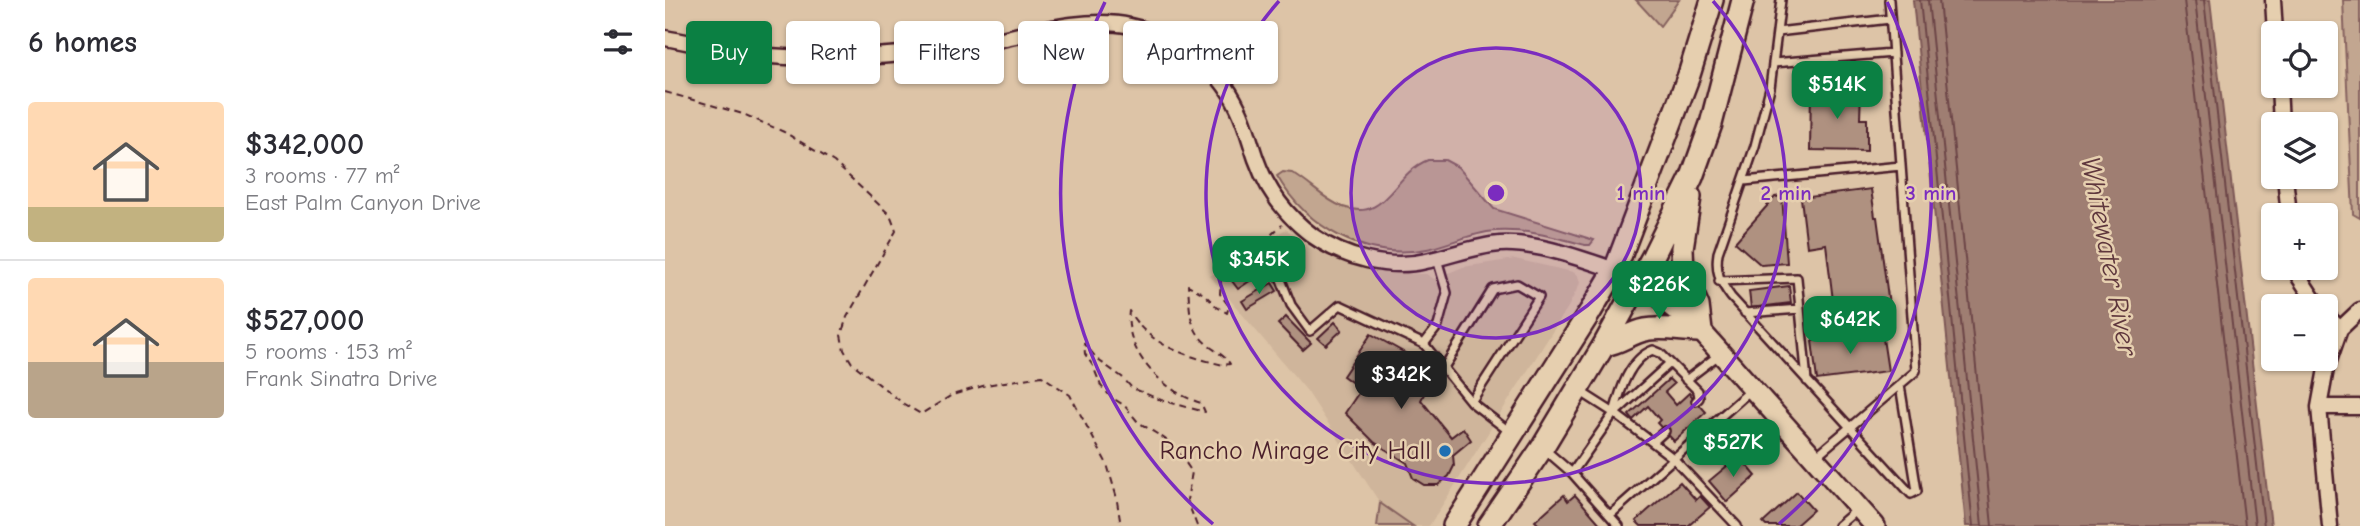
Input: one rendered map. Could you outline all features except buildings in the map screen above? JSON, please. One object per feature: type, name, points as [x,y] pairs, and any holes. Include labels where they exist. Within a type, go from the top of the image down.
[{"type":"main road","points":[[1454,526],[1615,270],[1689,75],[1713,0]]},
{"type":"main road","points":[[1489,526],[1542,448],[1604,345],[1692,177],[1711,124],[1743,0]]},
{"type":"main road","points":[[1692,177],[1682,248],[1683,272],[1698,306],[1701,331]]},
{"type":"main road","points":[[1615,270],[1639,282],[1677,309],[1701,331],[1875,526]]},
{"type":"main road","points":[[1604,345],[1619,343],[1646,329],[1701,331]]},
{"type":"street","points":[[2273,0],[2274,21]]},
{"type":"street","points":[[665,38],[748,54],[834,58],[958,48],[1092,23],[1144,29],[1193,53],[1219,79],[1238,108],[1272,193],[1291,218],[1315,237],[1351,255],[1386,263],[1403,264],[1437,259],[1483,246],[1516,245],[1560,253],[1615,270]]},
{"type":"street","points":[[2330,526],[2319,407],[2326,369],[2340,329],[2360,310]]},
{"type":"street","points":[[2319,407],[2360,407]]},
{"type":"lane","points":[[1781,0],[1773,63],[1761,123],[1718,253],[1716,267],[1719,281],[1745,313],[1911,494],[1917,491],[1900,385]]},
{"type":"lane","points":[[1814,458],[1916,371],[1889,0]]},
{"type":"lane","points":[[1777,32],[1890,19]]},
{"type":"lane","points":[[1773,63],[1893,53]]},
{"type":"lane","points":[[1744,181],[1901,166]]},
{"type":"lane","points":[[1424,344],[1438,326],[1447,293],[1437,259]]},
{"type":"lane","points":[[1280,276],[1291,305],[1310,331],[1340,305],[1424,344],[1471,401],[1514,434]]},
{"type":"lane","points":[[1719,281],[1797,278],[1807,381]]},
{"type":"lane","points":[[1443,369],[1493,289],[1517,284],[1539,297],[1471,401]]},
{"type":"lane","points":[[1745,313],[1800,309]]},
{"type":"lane","points":[[1614,413],[1619,392],[1638,359],[1653,350],[1660,353],[1698,391],[1699,398],[1696,401]]},
{"type":"lane","points":[[1686,380],[1721,354]]},
{"type":"lane","points":[[1572,473],[1614,413],[1670,363]]},
{"type":"lane","points":[[1610,515],[1752,389]]},
{"type":"lane","points":[[1577,390],[1614,413],[1673,458],[1737,526]]},
{"type":"lane","points":[[1654,442],[1665,431]]},
{"type":"lane","points":[[1542,448],[1572,473],[1619,526]]},
{"type":"lane","points":[[1838,526],[1859,508]]},
{"type":"path","points":[[665,92],[743,114],[784,132],[835,162],[890,215],[896,231],[847,317],[841,335],[844,350],[852,363],[921,414],[952,395],[986,385],[1042,376],[1070,395],[1107,464],[1121,526]]},
{"type":"path","points":[[1197,526],[1187,500],[1192,472],[1165,439],[1138,422],[1101,386],[1093,366],[1087,361],[1084,343],[1098,360],[1122,377],[1132,388],[1161,400],[1205,412],[1201,403],[1188,399],[1169,387],[1149,369],[1135,347],[1129,324],[1129,311],[1143,330],[1179,354],[1230,365],[1224,356],[1197,335],[1191,319],[1188,285],[1227,313],[1229,306],[1220,294],[1221,278],[1291,218]]},
{"type":"shaded area","points":[[1636,0],[1679,0],[1660,26]]},
{"type":"shaded area","points":[[2343,0],[2360,0],[2360,218],[2353,214]]},
{"type":"shaded area","points":[[1428,160],[1445,160],[1458,167],[1494,209],[1594,240],[1590,245],[1585,245],[1529,232],[1495,231],[1427,249],[1382,250],[1340,237],[1322,225],[1290,195],[1277,176],[1283,172],[1292,173],[1336,204],[1358,210],[1380,203],[1416,167]]},
{"type":"shaded area","points":[[1286,229],[1307,246],[1334,259],[1391,274],[1426,274],[1434,279],[1463,267],[1515,259],[1573,272],[1578,276],[1580,283],[1568,307],[1429,526],[1413,526],[1380,503],[1307,391],[1210,276]]},
{"type":"shaded area","points":[[1380,503],[1413,526],[1377,526]]},
{"type":"water","name":"Whitewater River","points":[[1913,0],[2210,0],[2271,526],[1966,526]]},
{"type":"place","name":"Rancho Mirage City Hall","points":[[1445,451]]}]
